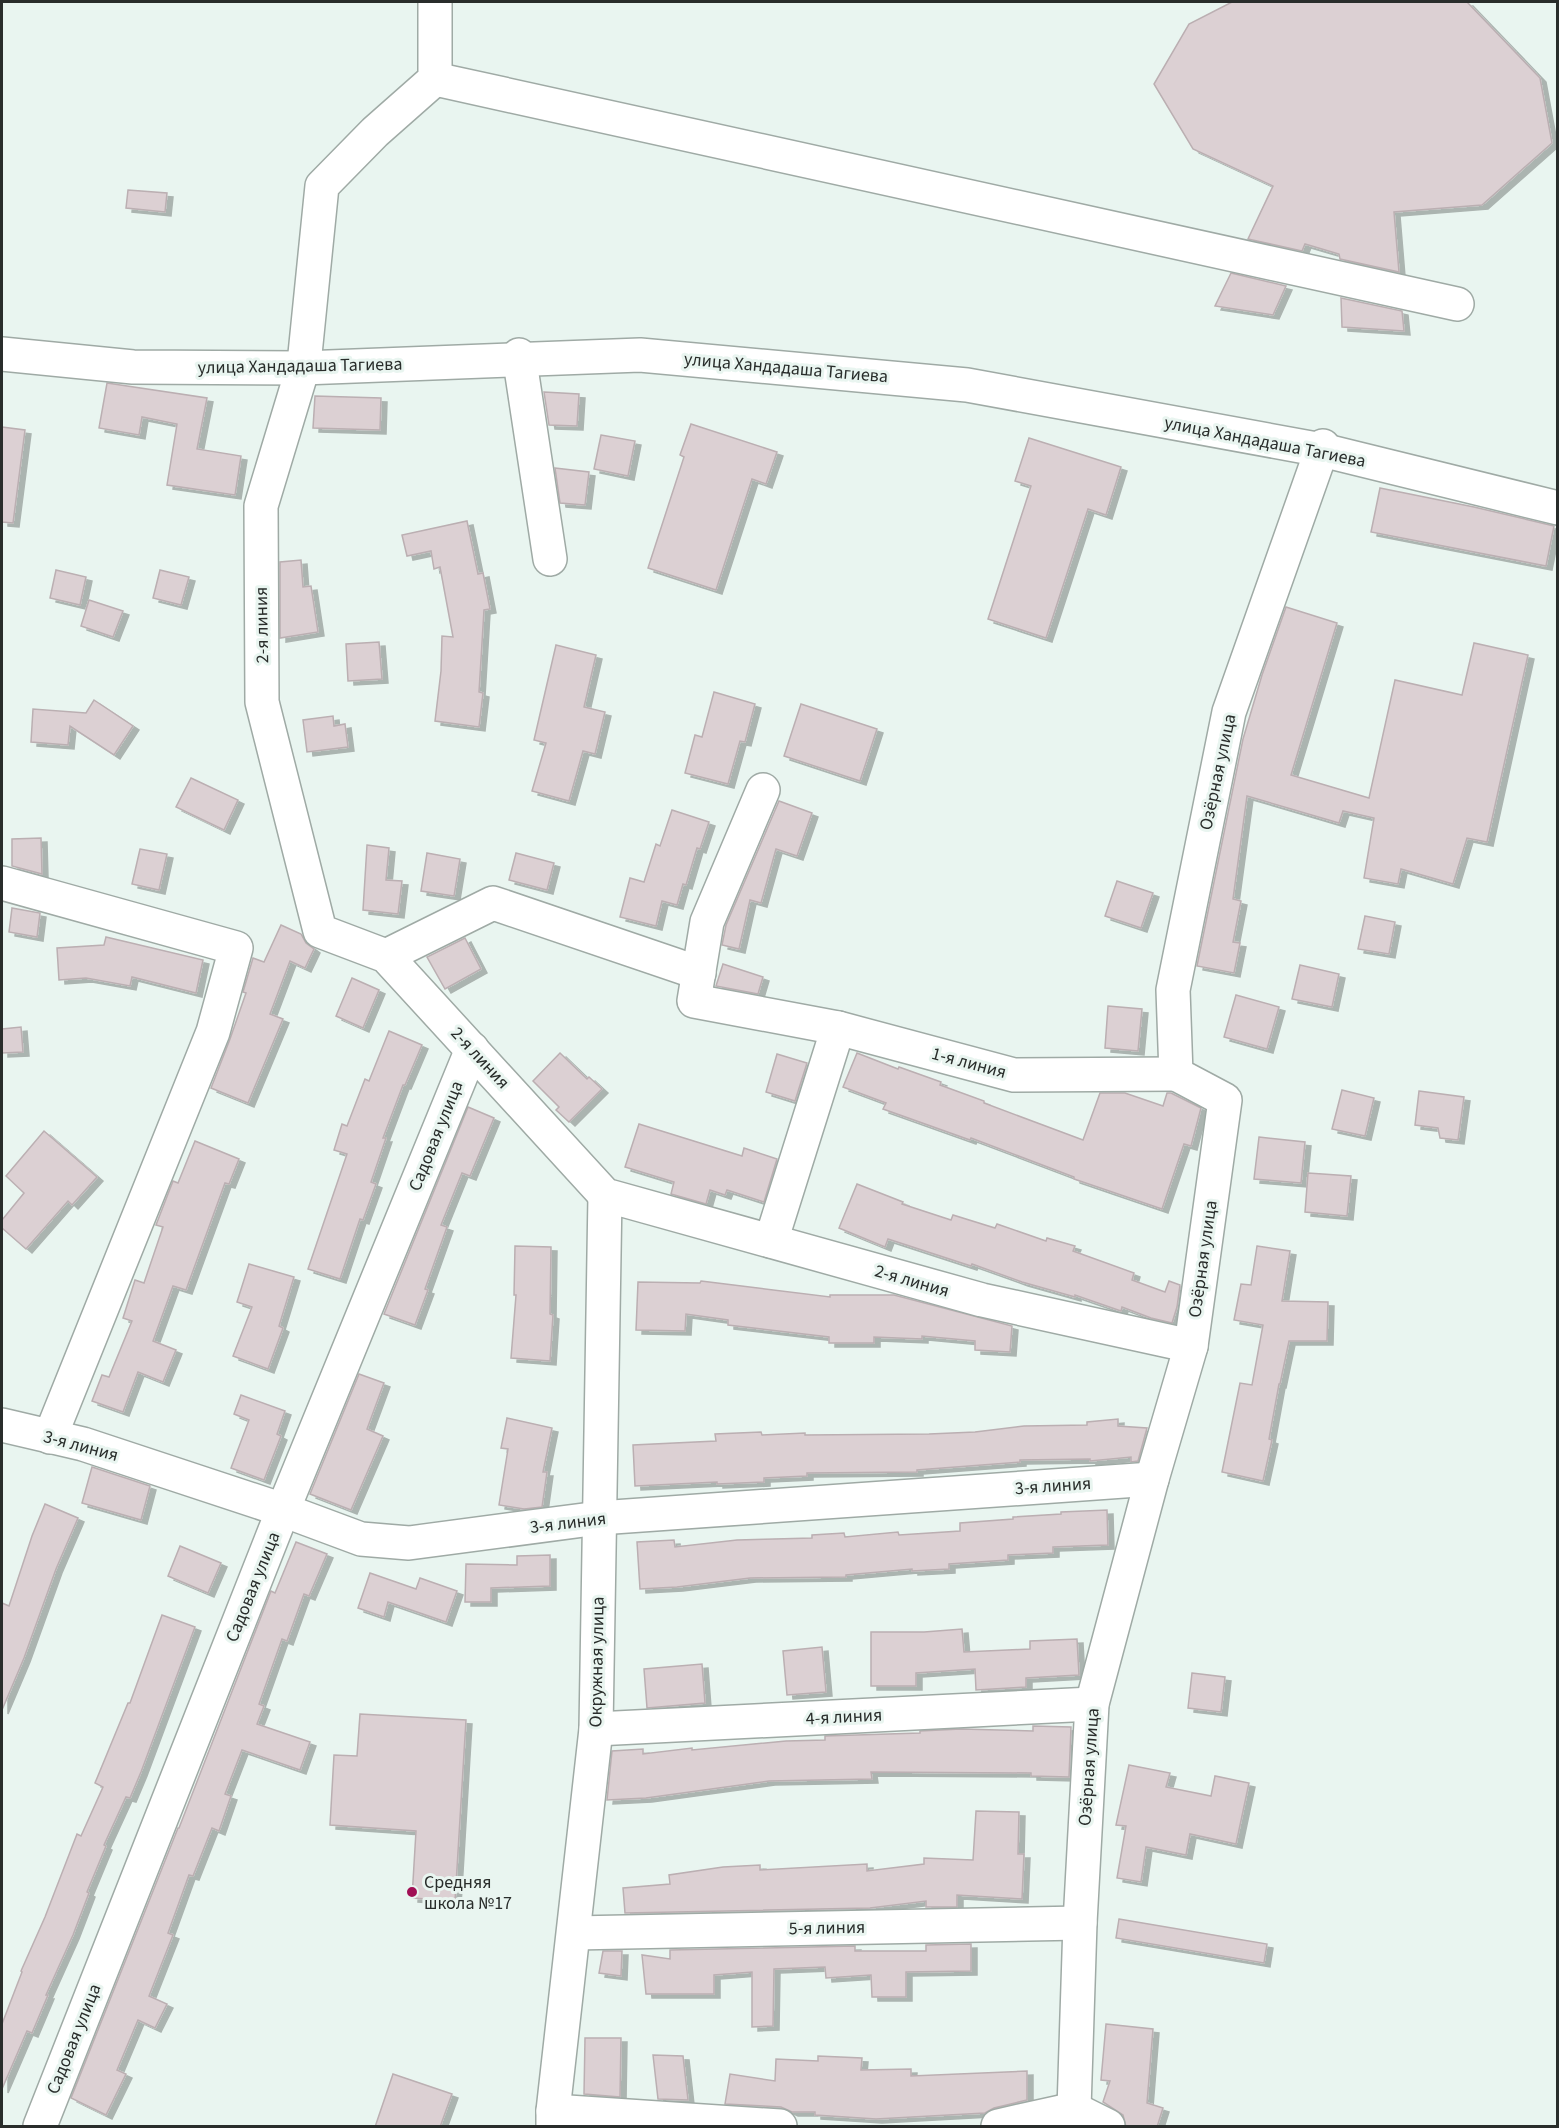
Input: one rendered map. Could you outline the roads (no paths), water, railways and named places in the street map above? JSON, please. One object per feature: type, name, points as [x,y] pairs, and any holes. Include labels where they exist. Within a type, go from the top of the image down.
[{"type":"street","points":[[304,366],[322,186],[375,132],[435,79],[435,2]]},
{"type":"street","points":[[435,79],[1457,304]]},
{"type":"street","name":"улица Хандадаша Тагиева","points":[[2,352],[133,363],[304,366],[649,351],[972,382],[1322,448],[1557,503]]},
{"type":"street","points":[[520,357],[550,559]]},
{"type":"street","name":"2-я линия","points":[[304,366],[261,506],[262,702],[320,931],[386,956],[605,1195],[982,1300],[1191,1347]]},
{"type":"street","name":"улица Хандадаша Тагиева","points":[[1322,448],[1557,508]]},
{"type":"street","name":"Озёрная улица","points":[[1074,2109],[1080,1923],[1092,1704],[1152,1479],[1191,1347],[1225,1100],[1176,1074],[1173,990],[1230,712],[1322,448]]},
{"type":"street","points":[[386,956],[493,903],[699,973],[707,922],[763,790]]},
{"type":"street","points":[[2,883],[236,948],[213,1032],[50,1437]]},
{"type":"street","name":"1-я линия","points":[[699,973],[694,1001],[838,1028],[1014,1075],[1176,1074]]},
{"type":"street","points":[[771,1241],[838,1028]]},
{"type":"street","name":"Садовая улица","points":[[40,2127],[283,1510],[472,1049]]},
{"type":"street","name":"Окружная улица","points":[[553,2119],[596,1730],[605,1195]]},
{"type":"street","name":"3-я линия","points":[[2,1425],[83,1444],[283,1510],[361,1539],[409,1543],[599,1518],[1152,1479]]},
{"type":"street","name":"4-я линия","points":[[596,1730],[1092,1704]]},
{"type":"street","name":"5-я линия","points":[[574,1933],[1080,1923]]},
{"type":"street","points":[[998,2127],[1074,2109],[1108,2127]]},
{"type":"street","points":[[553,2119],[780,2127]]},
{"type":"place","name":"Средняя школа №17","points":[[412,1892]]}]
